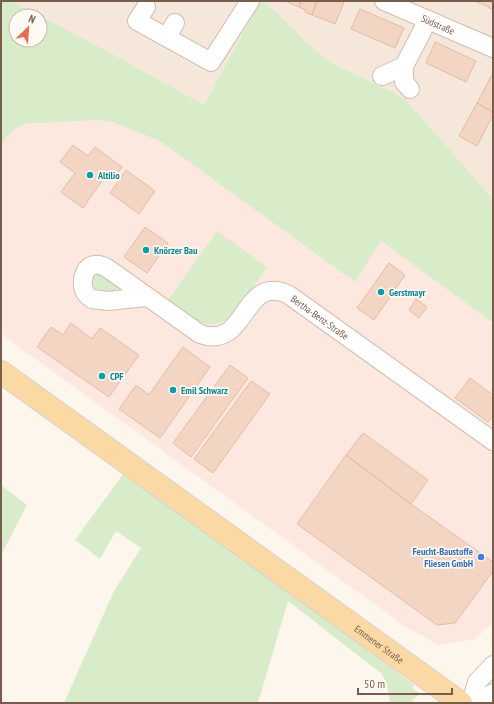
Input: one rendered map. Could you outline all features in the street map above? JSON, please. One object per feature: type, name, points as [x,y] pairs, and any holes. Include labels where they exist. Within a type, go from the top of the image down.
[{"type":"main road","name":"Emmener Straße","points":[[1,372],[461,703]]},
{"type":"street","points":[[146,7],[137,21],[171,30],[200,47],[211,62],[250,1]]},
{"type":"street","name":"Südstraße","points":[[384,1],[493,48]]},
{"type":"street","points":[[410,89],[404,82],[404,66],[428,20]]},
{"type":"street","points":[[382,76],[404,66]]},
{"type":"street","name":"Bertha-Benz-Straße","points":[[146,297],[200,334],[209,337],[218,336],[229,332],[259,294],[272,290],[280,291],[289,295],[493,441]]},
{"type":"street","points":[[471,703],[477,682],[493,665]]},
{"type":"street","points":[[436,685],[445,688],[455,688],[477,682]]},
{"type":"street","points":[[480,703],[493,693]]},
{"type":"shaded area","points":[[11,1],[260,1],[204,105],[102,48],[48,20],[48,8],[25,8]]},
{"type":"shaded area","points":[[264,1],[493,1],[493,199],[404,98],[326,60]]},
{"type":"shaded area","points":[[99,120],[112,122],[160,141],[355,282],[381,241],[493,323],[493,622],[475,639],[439,645],[406,627],[1,334],[1,148],[5,137],[14,129],[25,124]]},
{"type":"green space","points":[[1,1],[11,1],[25,8],[8,8],[8,48],[48,48],[48,20],[102,48],[204,105],[260,1],[264,1],[326,60],[404,98],[493,199],[493,323],[381,241],[355,282],[160,141],[112,122],[99,120],[25,124],[10,133],[5,139],[1,148]]},
{"type":"green space","points":[[217,231],[267,267],[235,313],[216,324],[208,324],[192,318],[168,300]]},
{"type":"green space","points":[[100,274],[117,286],[116,292],[96,293],[88,281],[94,275]]},
{"type":"green space","points":[[126,470],[342,630],[414,685],[412,688],[420,693],[410,703],[390,703],[387,684],[382,674],[288,601],[258,703],[64,703],[114,591],[141,548],[116,531],[100,559],[75,540]]},
{"type":"green space","points":[[1,485],[27,505],[1,555]]},
{"type":"building","points":[[285,1],[301,1],[299,7]]},
{"type":"building","points":[[301,1],[317,1],[312,15],[299,7]]},
{"type":"building","points":[[317,1],[344,2],[335,24],[312,15]]},
{"type":"building","points":[[475,1],[493,1],[493,9],[489,8]]},
{"type":"building","points":[[360,9],[404,28],[395,48],[351,29]]},
{"type":"building","points":[[435,42],[476,61],[466,82],[426,63]]},
{"type":"building","points":[[493,73],[493,112],[477,103]]},
{"type":"building","points":[[477,103],[493,112],[493,115],[477,146],[459,136]]},
{"type":"building","name":"Altilio","points":[[73,145],[88,156],[95,147],[122,167],[115,177],[108,172],[83,208],[61,192],[75,173],[60,162]]},
{"type":"building","points":[[126,170],[155,191],[139,214],[110,193]]},
{"type":"building","name":"Knörzer Bau","points":[[145,227],[168,243],[147,273],[124,257]]},
{"type":"building","name":"Gerstmayr","points":[[389,263],[405,275],[374,320],[357,308]]},
{"type":"building","points":[[416,299],[427,307],[419,318],[409,310]]},
{"type":"building","name":"CPF","points":[[71,323],[92,339],[100,328],[139,355],[109,397],[37,347],[51,327],[63,335]]},
{"type":"building","name":"Emil Schwarz","points":[[183,347],[210,367],[160,438],[119,409],[136,385],[149,395]]},
{"type":"building","points":[[230,365],[248,378],[191,457],[173,443]]},
{"type":"building","points":[[470,378],[493,395],[493,416],[488,422],[455,398]]},
{"type":"building","points":[[251,381],[270,394],[213,473],[194,459]]},
{"type":"building","points":[[363,433],[428,480],[411,504],[346,455]]},
{"type":"building","points":[[346,455],[411,504],[493,562],[493,571],[455,623],[437,625],[297,524]]},
{"type":"place","name":"Altilio","points":[[90,175]]},
{"type":"place","name":"Knörzer Bau","points":[[146,250]]},
{"type":"place","name":"Gerstmayr","points":[[381,292]]},
{"type":"place","name":"CPF","points":[[102,376]]},
{"type":"place","name":"Emil Schwarz","points":[[173,390]]},
{"type":"place","name":"Feucht-Baustoffe Fliesen GmbH","points":[[481,557]]}]
